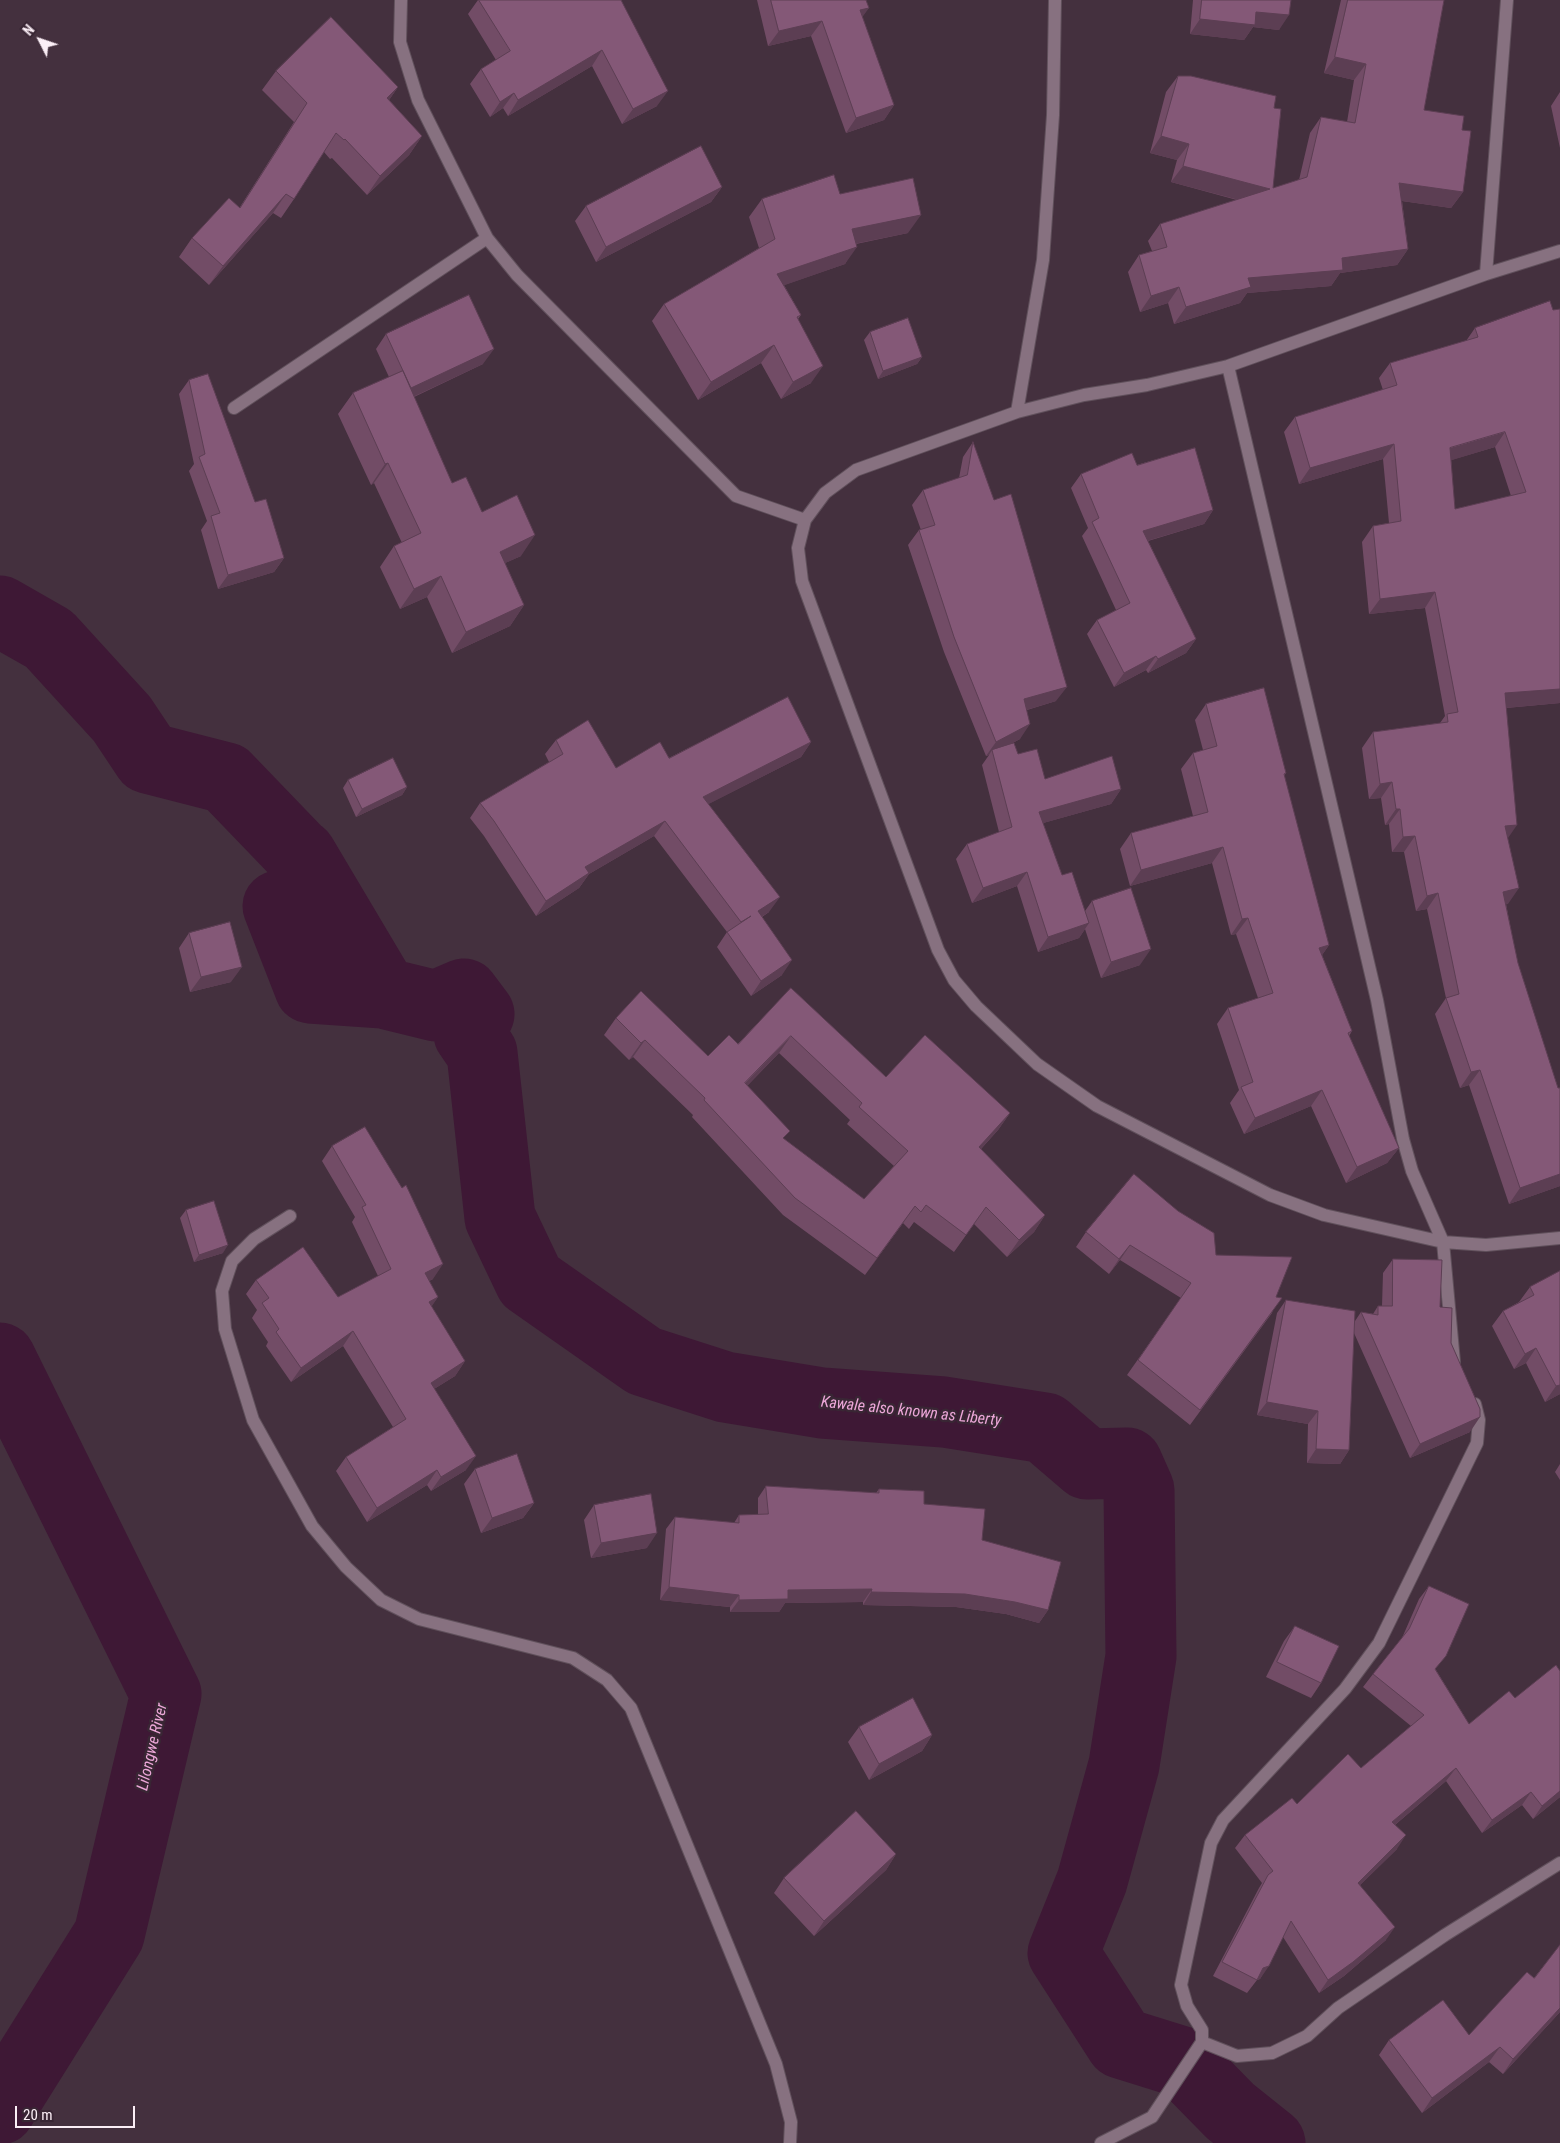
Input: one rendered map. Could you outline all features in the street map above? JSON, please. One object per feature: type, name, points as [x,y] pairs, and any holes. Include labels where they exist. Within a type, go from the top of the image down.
[{"type":"street","points":[[401,0],[400,42],[418,100],[487,238],[517,275],[736,496],[805,520]]},
{"type":"street","points":[[1017,412],[1043,260],[1053,115],[1056,0]]},
{"type":"street","points":[[1486,274],[1507,0]]},
{"type":"street","points":[[234,408],[487,238]]},
{"type":"street","points":[[1560,251],[1486,274],[1228,366],[1147,385],[1084,395],[1017,412],[856,470],[825,493],[805,520],[798,548],[802,581],[938,950],[954,980],[976,1006],[1037,1064],[1097,1106],[1270,1195],[1324,1215],[1443,1242],[1486,1245],[1560,1238]]},
{"type":"street","points":[[1228,366],[1377,1000],[1403,1139],[1412,1171],[1443,1242],[1456,1371]]},
{"type":"street","points":[[290,1216],[254,1239],[232,1260],[222,1291],[225,1329],[253,1420],[312,1526],[346,1566],[381,1600],[418,1619],[573,1658],[607,1680],[630,1708],[776,2064],[791,2122],[790,2143]]},
{"type":"street","points":[[1101,2143],[1152,2117],[1199,2047],[1202,2030],[1187,2006],[1181,1985],[1210,1843],[1223,1820],[1345,1688],[1380,1643],[1478,1443],[1479,1420],[1474,1399],[1470,1393]]},
{"type":"street","points":[[1199,2047],[1237,2056],[1272,2053],[1307,2036],[1338,2008],[1445,1935],[1560,1863]]},
{"type":"building","points":[[479,0],[621,0],[668,91],[633,109],[602,50],[518,100],[514,93],[500,102],[481,69],[510,51]]},
{"type":"building","points":[[771,0],[866,0],[869,8],[860,10],[894,105],[856,118],[822,21],[779,31]]},
{"type":"building","points":[[1202,0],[1291,0],[1289,15],[1256,12],[1255,25],[1200,19]]},
{"type":"building","points":[[1348,0],[1444,0],[1424,110],[1464,116],[1462,130],[1471,131],[1463,192],[1399,183],[1408,249],[1342,258],[1343,270],[1248,278],[1251,287],[1186,307],[1179,287],[1151,296],[1139,255],[1167,247],[1160,224],[1270,189],[1183,166],[1189,144],[1161,136],[1178,76],[1191,76],[1276,96],[1274,108],[1281,109],[1273,188],[1307,177],[1321,117],[1355,123],[1366,64],[1335,57]]},
{"type":"building","points":[[331,17],[398,87],[387,98],[422,136],[380,176],[345,139],[336,133],[294,199],[286,194],[223,266],[192,238],[229,198],[240,208],[307,103],[276,71]]},
{"type":"building","points":[[701,146],[722,187],[606,247],[586,206]]},
{"type":"building","points":[[834,175],[840,194],[913,178],[921,215],[852,229],[857,247],[777,274],[801,315],[797,317],[823,366],[793,382],[774,345],[711,382],[664,304],[775,239],[762,199]]},
{"type":"building","points":[[469,295],[494,349],[411,388],[386,334]]},
{"type":"building","points":[[1550,301],[1553,310],[1560,309],[1560,689],[1505,693],[1517,825],[1505,826],[1519,888],[1503,892],[1518,963],[1558,1088],[1560,1088],[1560,1174],[1520,1188],[1480,1070],[1471,1072],[1446,998],[1459,994],[1438,893],[1427,896],[1415,836],[1403,837],[1400,809],[1396,809],[1392,782],[1380,784],[1373,732],[1448,722],[1447,714],[1458,712],[1435,592],[1380,599],[1373,526],[1401,521],[1394,444],[1310,468],[1295,417],[1397,385],[1390,363],[1478,337],[1475,328]],"holes":[[[1505,432],[1526,492],[1455,509],[1450,448]]]},
{"type":"building","points":[[908,318],[922,357],[883,371],[870,332]]},
{"type":"building","points":[[403,371],[452,483],[466,477],[482,512],[517,495],[535,535],[500,552],[524,605],[466,632],[441,576],[414,589],[394,546],[421,533],[388,463],[385,464],[353,393]]},
{"type":"building","points":[[208,374],[255,502],[266,499],[284,558],[228,575],[211,516],[220,513],[199,457],[205,454],[189,380]]},
{"type":"building","points":[[973,442],[994,500],[1011,494],[1067,687],[1024,699],[1030,724],[996,742],[954,637],[919,530],[935,525],[923,490],[967,475]]},
{"type":"building","points":[[1195,448],[1213,510],[1143,531],[1196,639],[1158,659],[1156,656],[1124,673],[1097,620],[1130,603],[1092,522],[1099,518],[1081,474],[1132,453],[1137,465]]},
{"type":"building","points":[[1264,688],[1286,773],[1284,774],[1329,945],[1319,948],[1352,1031],[1348,1033],[1399,1148],[1357,1167],[1322,1090],[1255,1118],[1241,1087],[1253,1082],[1228,1008],[1273,993],[1248,918],[1242,919],[1223,847],[1141,870],[1131,833],[1208,812],[1193,753],[1217,746],[1206,704]]},
{"type":"building","points":[[788,697],[811,742],[703,797],[780,897],[758,911],[792,960],[761,981],[727,932],[751,916],[741,922],[665,821],[585,867],[589,873],[546,901],[494,821],[480,803],[563,754],[556,740],[588,720],[616,768],[660,742],[669,758]]},
{"type":"building","points":[[1014,743],[1018,754],[1037,749],[1045,779],[1112,756],[1121,789],[1039,812],[1062,875],[1072,872],[1089,923],[1048,937],[1027,872],[983,888],[967,844],[1012,827],[992,750]]},
{"type":"building","points":[[393,758],[407,787],[362,809],[348,780]]},
{"type":"building","points":[[1131,888],[1151,949],[1111,962],[1092,901]]},
{"type":"building","points":[[230,922],[242,967],[201,977],[189,933]]},
{"type":"building","points":[[791,988],[886,1077],[925,1035],[1010,1113],[979,1147],[1045,1215],[1019,1240],[986,1207],[966,1235],[926,1205],[921,1212],[915,1206],[877,1258],[795,1198],[704,1100],[705,1098],[645,1040],[641,1043],[616,1018],[641,991],[708,1056],[729,1035],[738,1044]],"holes":[[[791,1036],[862,1103],[859,1107],[908,1151],[864,1199],[783,1138],[790,1131],[745,1083]]]},
{"type":"building","points":[[365,1127],[402,1188],[406,1185],[443,1264],[425,1273],[438,1297],[429,1302],[465,1361],[431,1383],[476,1456],[441,1477],[437,1470],[377,1508],[346,1457],[406,1419],[353,1331],[301,1368],[276,1332],[279,1329],[262,1303],[269,1298],[256,1280],[303,1247],[338,1297],[391,1269],[362,1207],[366,1205],[332,1146]]},
{"type":"building","points":[[1134,1174],[1178,1211],[1214,1233],[1216,1255],[1292,1257],[1276,1297],[1282,1298],[1200,1410],[1138,1360],[1191,1283],[1130,1245],[1119,1259],[1086,1232]]},
{"type":"building","points":[[214,1201],[228,1245],[199,1255],[186,1210]]},
{"type":"building","points":[[1393,1259],[1442,1260],[1440,1307],[1452,1308],[1451,1343],[1480,1409],[1480,1417],[1420,1444],[1361,1312],[1378,1315],[1378,1306],[1392,1306]]},
{"type":"building","points":[[1560,1271],[1560,1385],[1556,1386],[1536,1348],[1525,1354],[1503,1311],[1534,1295],[1530,1287]]},
{"type":"building","points":[[1286,1300],[1355,1311],[1349,1450],[1316,1449],[1318,1411],[1267,1402]]},
{"type":"building","points":[[517,1454],[534,1503],[492,1518],[475,1469]]},
{"type":"building","points":[[766,1486],[879,1493],[879,1489],[924,1491],[924,1504],[985,1509],[982,1540],[1061,1562],[1048,1610],[1015,1602],[965,1594],[871,1592],[872,1589],[788,1590],[788,1599],[739,1600],[739,1595],[669,1587],[675,1517],[739,1523],[739,1515],[768,1514]]},
{"type":"building","points":[[651,1494],[657,1533],[601,1543],[594,1505]]},
{"type":"building","points":[[1429,1586],[1469,1604],[1446,1656],[1435,1669],[1469,1724],[1509,1691],[1515,1698],[1556,1665],[1560,1671],[1560,1791],[1542,1806],[1531,1792],[1492,1820],[1456,1768],[1392,1822],[1406,1835],[1358,1883],[1395,1927],[1328,1980],[1291,1921],[1269,1966],[1263,1968],[1257,1980],[1222,1962],[1268,1875],[1273,1871],[1245,1835],[1292,1798],[1297,1804],[1348,1754],[1361,1768],[1424,1715],[1373,1674],[1409,1629]]},
{"type":"building","points":[[1295,1626],[1339,1646],[1321,1683],[1277,1662]]},
{"type":"building","points":[[913,1698],[932,1735],[879,1764],[859,1727]]},
{"type":"building","points":[[856,1811],[896,1854],[824,1921],[784,1878]]},
{"type":"building","points":[[1560,1945],[1560,2008],[1513,2059],[1500,2047],[1432,2098],[1389,2040],[1443,2000],[1469,2035],[1527,1972],[1534,1978]]},
{"type":"waterway","name":"Kawale also known as Liberty","points":[[0,611],[49,639],[122,719],[148,758],[226,778],[303,858]]},
{"type":"waterway","points":[[301,855],[383,993]]},
{"type":"waterway","name":"Kawale also known as Liberty","points":[[278,906],[310,988],[383,993],[436,1006],[464,994],[479,1014],[469,1034],[482,1053],[500,1218],[530,1281],[644,1361],[725,1387],[822,1403],[944,1412],[1045,1428],[1087,1464],[1127,1463],[1139,1490],[1141,1656],[1124,1765],[1092,1881],[1063,1953],[1121,2043],[1182,2062],[1230,2111],[1270,2143]]},
{"type":"waterway","name":"Lilongwe River","points":[[0,1358],[166,1694],[109,1935],[0,2109]]}]
